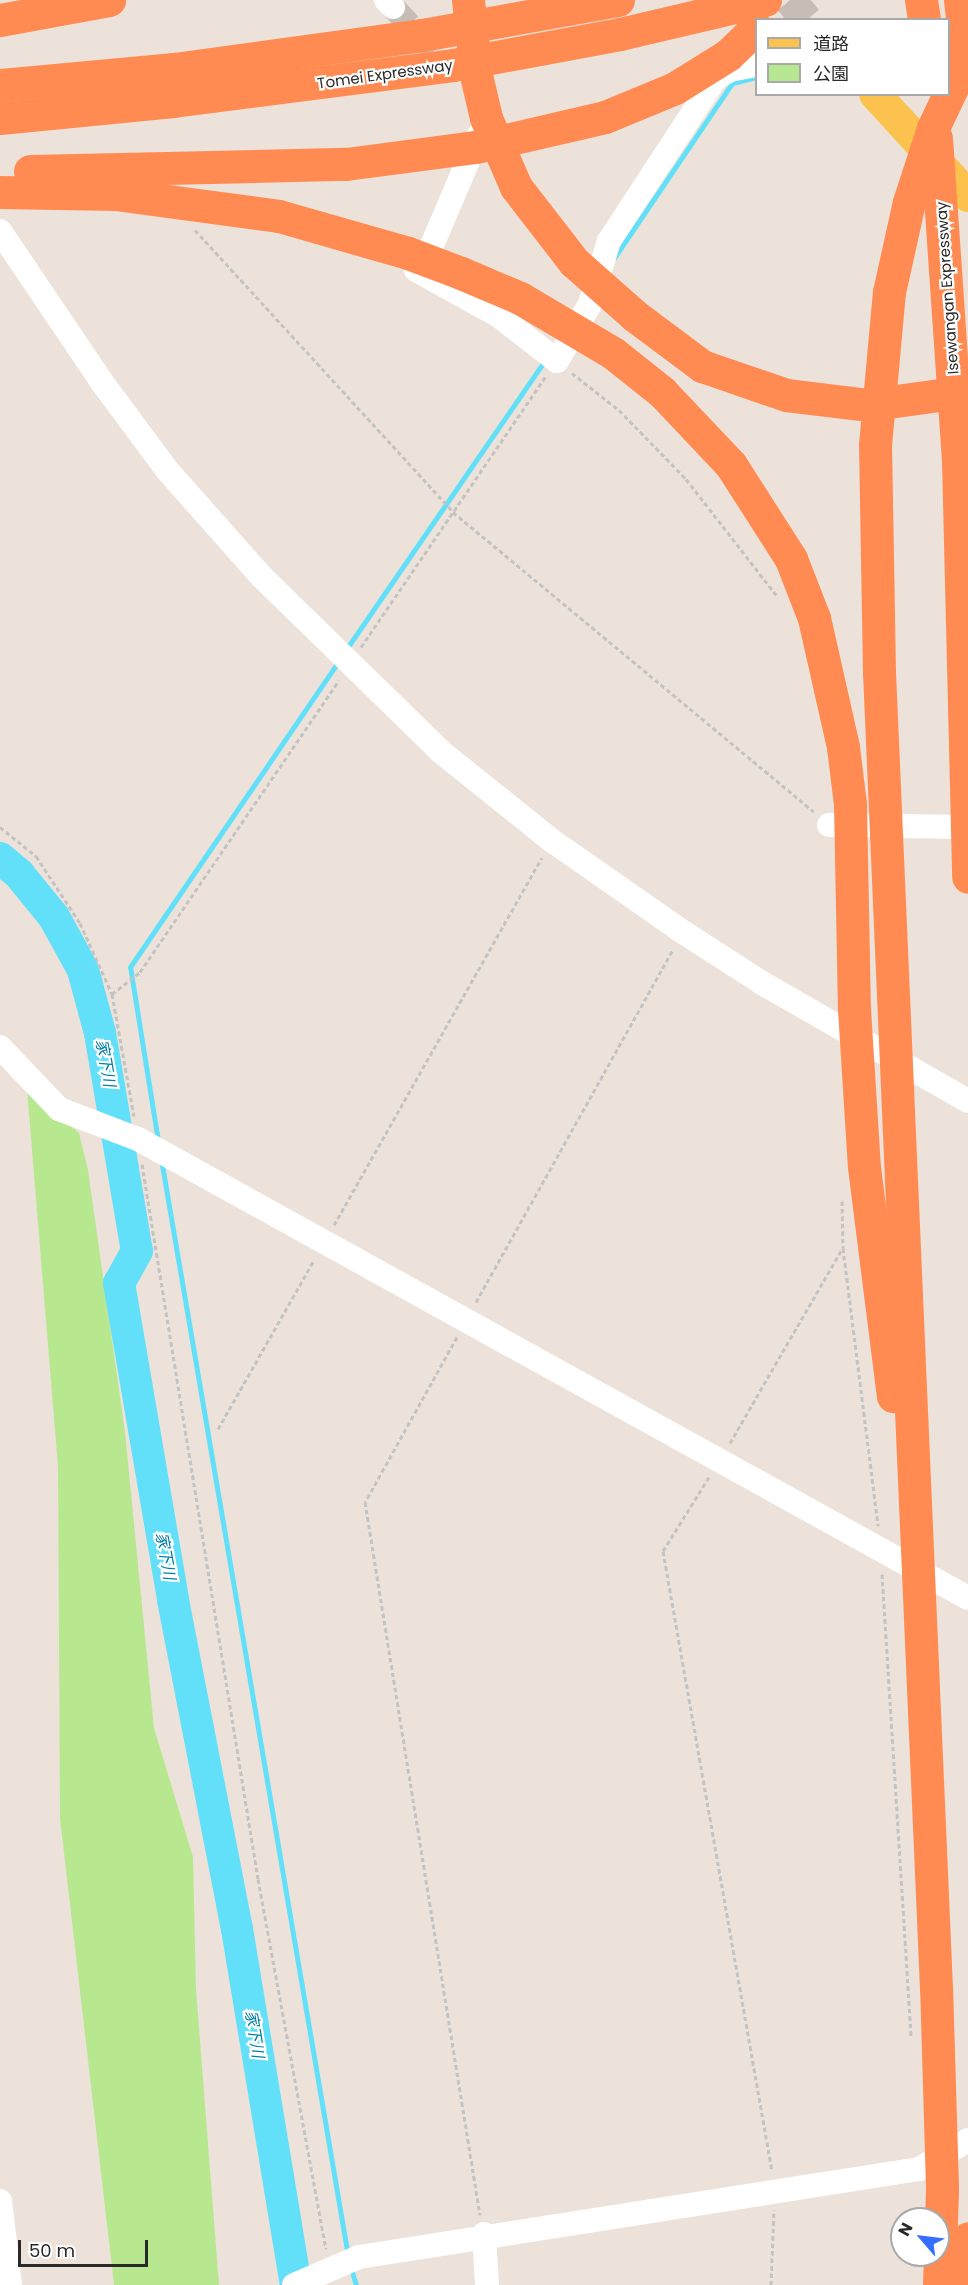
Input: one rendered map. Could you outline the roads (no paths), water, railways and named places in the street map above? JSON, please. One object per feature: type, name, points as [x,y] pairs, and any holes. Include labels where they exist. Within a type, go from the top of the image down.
[{"type":"highway","points":[[34,14],[82,0]]},
{"type":"highway","points":[[0,20],[109,0]]},
{"type":"highway","points":[[468,0],[476,75],[486,118],[516,187],[574,262],[606,293],[702,366],[760,388],[843,404],[896,404],[968,391]]},
{"type":"highway","points":[[0,85],[174,69],[400,38],[618,0]]},
{"type":"highway","name":"Tomei Expressway","points":[[0,118],[184,100],[453,65],[620,34],[765,0]]},
{"type":"highway","points":[[768,18],[785,0]]},
{"type":"highway","points":[[921,0],[924,18]]},
{"type":"highway","points":[[960,0],[968,77]]},
{"type":"highway","points":[[0,171],[346,164],[476,147],[605,117],[675,88],[728,55],[755,29]]},
{"type":"highway","points":[[950,92],[968,54]]},
{"type":"highway","name":"Isewangan Expressway","points":[[931,96],[950,314],[958,460],[968,877]]},
{"type":"highway","points":[[939,2285],[942,2187],[924,1660],[879,684],[875,445],[889,292],[909,202],[933,128],[948,96]]},
{"type":"highway","points":[[0,192],[115,194],[267,214],[341,232],[461,273],[556,319],[637,372],[707,439],[763,512],[791,559],[814,618],[843,747],[850,804],[854,1009],[864,1167],[924,1660]]},
{"type":"highway","points":[[964,2285],[968,2238]]},
{"type":"main road","points":[[877,96],[968,196]]},
{"type":"street","points":[[0,208],[102,208],[281,229],[421,271],[500,316],[557,361],[590,304],[609,241],[715,79],[722,73],[755,65]]},
{"type":"street","points":[[421,271],[478,136],[481,113]]},
{"type":"street","points":[[0,231],[101,381],[167,470],[263,578],[440,752],[552,840],[683,932],[762,983],[968,1101]]},
{"type":"street","points":[[829,825],[968,827]]},
{"type":"street","points":[[0,1047],[59,1109],[138,1139],[325,1241],[718,1463],[968,1598]]},
{"type":"street","points":[[294,2285],[359,2257],[484,2234],[919,2169],[968,2140]]},
{"type":"street","points":[[0,2201],[10,2285]]},
{"type":"street","points":[[484,2234],[487,2285]]},
{"type":"waterway","points":[[614,258],[732,83],[755,77]]},
{"type":"waterway","points":[[345,651],[545,360]]},
{"type":"waterway","points":[[158,1141],[130,967],[338,662]]},
{"type":"waterway","name":"家下川","points":[[0,858],[19,874],[54,917],[83,970],[100,1033],[137,1251],[119,1283],[173,1600],[237,1929],[296,2285]]},
{"type":"waterway","points":[[161,1159],[348,2256]]},
{"type":"waterway","points":[[351,2268],[356,2285]]},
{"type":"tunnel","points":[[790,0],[805,18]]},
{"type":"tunnel","points":[[393,7],[456,75]]}]
